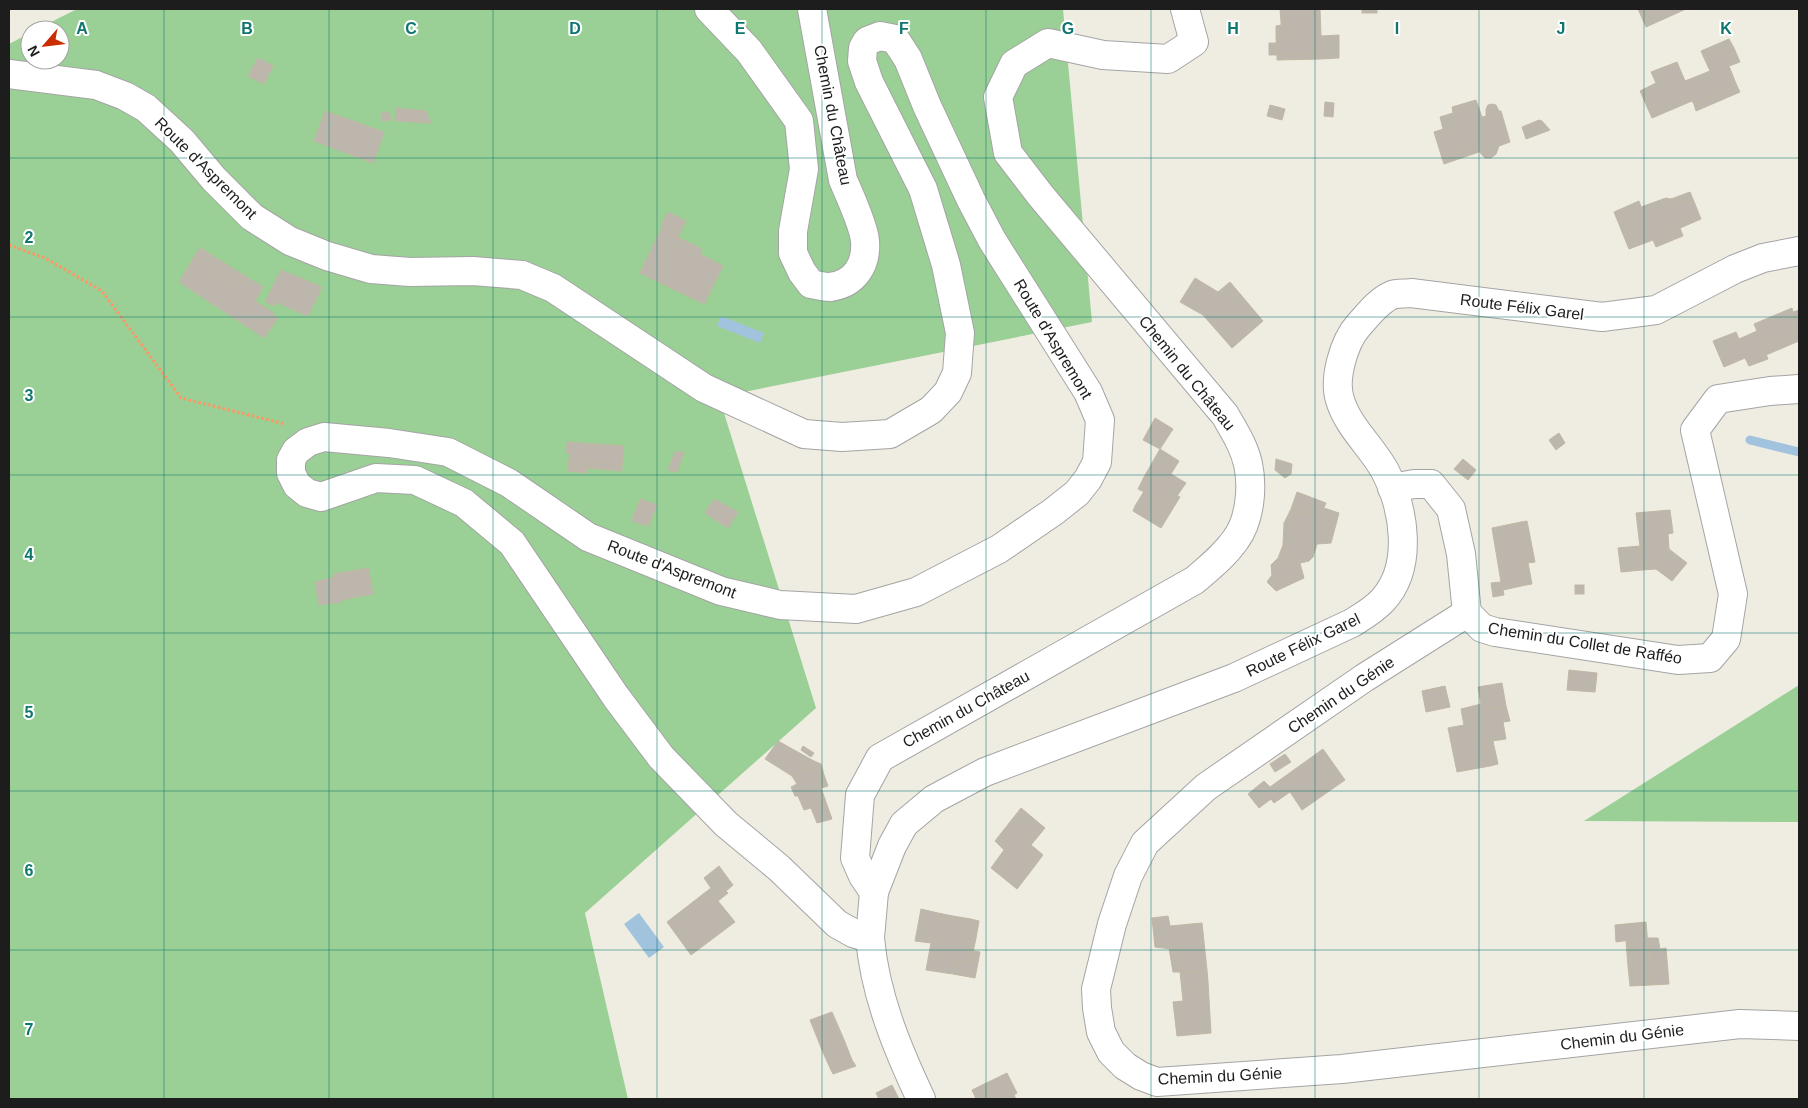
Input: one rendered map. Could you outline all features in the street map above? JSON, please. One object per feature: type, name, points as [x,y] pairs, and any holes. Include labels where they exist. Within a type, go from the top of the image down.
[{"type":"street","name":"Chemin du Château","points":[[709,9],[749,51],[799,121],[804,170],[793,231],[793,253],[802,272],[811,284],[829,287],[844,283],[856,275],[864,262],[865,240],[852,200],[843,180],[812,9]]},
{"type":"street","name":"Chemin du Château","points":[[874,892],[863,876],[856,858],[860,795],[880,758],[1195,580],[1216,562],[1237,538],[1246,520],[1250,492],[1248,464],[1239,439],[1225,415],[1041,196],[1008,153],[998,97],[1014,64],[1048,43],[1103,55],[1168,59],[1194,42],[1185,9]]},
{"type":"street","name":"Route d'Aspremont","points":[[9,74],[96,85],[125,96],[146,108],[182,141],[214,179],[252,217],[290,241],[327,256],[371,269],[410,272],[473,271],[522,275],[553,288],[704,388],[804,434],[842,437],[890,434],[931,410],[948,392],[957,373],[960,333],[946,265],[923,189],[869,82],[862,61],[863,48],[867,41],[880,36],[895,39],[908,59],[927,106],[992,240],[1088,392],[1100,420],[1097,462],[1088,479],[1077,493],[1053,512],[999,549],[916,592],[856,608],[780,605],[722,591],[588,537],[509,483],[448,452],[389,443],[324,437],[308,442],[296,450],[291,460],[290,473],[297,485],[307,493],[321,497],[376,478],[415,480],[464,503],[512,543],[616,698],[661,757],[726,824],[779,868],[837,924],[853,933],[870,938]]},
{"type":"street","name":"Route Félix Garel","points":[[870,938],[874,892],[892,846],[904,824],[934,799],[985,772],[1234,678],[1352,623],[1368,614],[1383,600],[1393,586],[1399,569],[1402,528],[1392,488],[1384,470],[1347,416],[1336,386],[1337,372],[1354,332],[1375,306],[1392,295],[1411,293],[1602,317],[1656,310],[1735,269],[1763,258],[1799,251]]},
{"type":"street","name":"Chemin du Collet de Rafféo","points":[[1467,613],[1482,628],[1495,632],[1678,660],[1710,658],[1726,639],[1733,594],[1695,430],[1718,399],[1770,391],[1799,389]]},
{"type":"street","points":[[1392,488],[1414,484],[1431,484],[1451,510],[1461,554],[1467,613]]},
{"type":"street","name":"Chemin du Génie","points":[[1467,613],[1364,678],[1206,787],[1145,843],[1128,876],[1112,924],[1096,989],[1101,1032],[1111,1052],[1126,1066],[1141,1076],[1157,1082],[1342,1069],[1740,1024],[1799,1026]]},
{"type":"street","points":[[870,938],[872,967],[881,998],[907,1068],[921,1099]]},
{"type":"path","points":[[9,245],[45,258],[102,291],[181,398],[287,424]]},
{"type":"green space","points":[[77,9],[1063,9],[1092,322],[719,397],[816,708],[585,913],[628,1099],[9,1099],[9,44],[20,38],[20,70],[70,70],[70,20],[55,20]]},
{"type":"green space","points":[[1799,685],[1799,822],[1584,821]]},
{"type":"water","points":[[721,316],[764,333],[760,343],[717,326]]},
{"type":"water","points":[[639,913],[664,947],[649,958],[624,924]]},
{"type":"building","points":[[1280,9],[1320,9],[1321,36],[1339,35],[1339,58],[1321,59],[1320,53],[1277,55],[1276,37],[1282,36]]},
{"type":"building","points":[[1362,9],[1377,9],[1377,13],[1362,13]]},
{"type":"building","points":[[1638,9],[1686,9],[1646,27]]},
{"type":"building","points":[[1281,25],[1282,36],[1276,37],[1276,26]]},
{"type":"building","points":[[1729,39],[1734,48],[1705,60],[1701,51]]},
{"type":"building","points":[[1269,43],[1276,43],[1277,55],[1269,55]]},
{"type":"building","points":[[1734,48],[1740,62],[1729,66],[1737,86],[1694,104],[1692,101],[1652,118],[1640,91],[1656,83],[1651,72],[1677,62],[1685,81],[1710,71],[1705,60]]},
{"type":"building","points":[[1320,53],[1321,59],[1277,60],[1277,55]]},
{"type":"building","points":[[258,58],[273,66],[264,84],[248,76]]},
{"type":"building","points":[[1737,86],[1740,92],[1696,111],[1694,104]]},
{"type":"building","points":[[1476,100],[1482,117],[1486,116],[1488,105],[1496,105],[1499,111],[1501,111],[1510,142],[1499,146],[1496,154],[1491,158],[1485,158],[1475,147],[1442,158],[1434,132],[1443,129],[1440,117],[1453,113],[1452,107]]},
{"type":"building","points":[[1325,102],[1334,103],[1333,117],[1324,116]]},
{"type":"building","points":[[1270,105],[1285,109],[1282,120],[1267,116]]},
{"type":"building","points":[[396,108],[426,111],[431,123],[395,121]]},
{"type":"building","points":[[325,111],[384,132],[373,163],[314,141]]},
{"type":"building","points":[[389,112],[391,120],[382,121],[381,113]]},
{"type":"building","points":[[1539,120],[1550,130],[1526,139],[1522,127]]},
{"type":"building","points":[[1475,147],[1479,152],[1444,164],[1442,158]]},
{"type":"building","points":[[1690,192],[1695,204],[1671,199]]},
{"type":"building","points":[[1666,198],[1695,204],[1701,219],[1671,232],[1673,240],[1656,247],[1653,240],[1629,249],[1614,212],[1639,201],[1641,207]]},
{"type":"building","points":[[668,212],[680,218],[674,231],[661,225]]},
{"type":"building","points":[[680,218],[686,221],[678,237],[661,229],[663,226],[674,231]]},
{"type":"building","points":[[1680,228],[1683,236],[1673,240],[1671,232]]},
{"type":"building","points":[[661,229],[702,249],[700,254],[723,266],[704,304],[640,273]]},
{"type":"building","points":[[200,248],[245,276],[238,285],[194,257]]},
{"type":"building","points":[[194,257],[238,285],[245,276],[263,287],[255,301],[274,313],[260,335],[179,282]]},
{"type":"building","points":[[281,270],[322,287],[308,316],[276,302],[274,306],[265,302]]},
{"type":"building","points":[[1195,278],[1218,292],[1230,282],[1263,321],[1232,348],[1203,315],[1180,302]]},
{"type":"building","points":[[1792,308],[1793,312],[1799,310],[1799,332],[1763,347],[1768,359],[1749,366],[1745,358],[1724,367],[1713,341],[1736,332],[1739,339],[1757,331],[1754,324]]},
{"type":"building","points":[[273,315],[278,318],[264,338],[260,335]]},
{"type":"building","points":[[1799,332],[1799,341],[1766,355],[1763,347]]},
{"type":"building","points":[[1155,418],[1173,429],[1160,449],[1143,440]]},
{"type":"building","points":[[1559,433],[1565,443],[1556,450],[1549,440]]},
{"type":"building","points":[[567,442],[624,446],[622,465],[588,462],[587,468],[568,466],[570,454],[566,453]]},
{"type":"building","points":[[1160,449],[1179,461],[1171,474],[1186,483],[1177,496],[1168,491],[1163,500],[1166,504],[1157,519],[1135,506],[1151,480],[1144,477]]},
{"type":"building","points":[[675,452],[684,452],[677,472],[668,470]]},
{"type":"building","points":[[1276,459],[1292,464],[1291,474],[1285,478],[1275,470]]},
{"type":"building","points":[[1463,459],[1476,470],[1468,480],[1454,469]]},
{"type":"building","points":[[588,462],[622,465],[622,471],[587,468]]},
{"type":"building","points":[[568,466],[587,468],[587,473],[568,471]]},
{"type":"building","points":[[1144,477],[1151,480],[1144,492],[1138,489]]},
{"type":"building","points":[[1168,491],[1180,497],[1161,528],[1133,511],[1135,506],[1157,519],[1166,504],[1163,500]]},
{"type":"building","points":[[1297,492],[1326,503],[1321,514],[1308,510],[1306,515],[1291,509]]},
{"type":"building","points":[[640,499],[657,505],[648,526],[632,521]]},
{"type":"building","points":[[714,499],[738,512],[728,528],[705,513]]},
{"type":"building","points":[[1324,508],[1339,513],[1331,543],[1317,544],[1313,557],[1309,561],[1300,563],[1304,578],[1276,591],[1267,582],[1272,575],[1271,565],[1278,558],[1286,561],[1289,553],[1283,545],[1284,523],[1291,509],[1306,515],[1308,510],[1321,514]]},
{"type":"building","points":[[1670,510],[1673,533],[1668,534],[1669,549],[1687,563],[1672,581],[1656,569],[1655,562],[1642,564],[1636,513]]},
{"type":"building","points":[[1527,521],[1535,562],[1528,563],[1521,522]]},
{"type":"building","points":[[1521,522],[1528,563],[1522,564],[1526,585],[1503,590],[1504,595],[1493,597],[1491,583],[1501,582],[1492,528]]},
{"type":"building","points":[[1283,545],[1289,553],[1286,561],[1278,558]]},
{"type":"building","points":[[1640,546],[1642,570],[1621,572],[1618,548]]},
{"type":"building","points":[[1655,562],[1656,569],[1642,570],[1642,564]]},
{"type":"building","points":[[1528,563],[1532,584],[1526,585],[1522,564]]},
{"type":"building","points":[[368,568],[373,594],[341,600],[342,602],[319,605],[315,582],[334,577],[334,574]]},
{"type":"building","points":[[1575,585],[1584,585],[1584,594],[1575,594]]},
{"type":"building","points":[[1569,670],[1597,673],[1595,692],[1567,690]]},
{"type":"building","points":[[1502,683],[1506,706],[1482,710],[1478,687]]},
{"type":"building","points":[[1445,686],[1450,707],[1426,712],[1422,691]]},
{"type":"building","points":[[1481,704],[1482,710],[1506,706],[1510,721],[1503,722],[1506,739],[1485,742],[1490,766],[1457,772],[1448,728],[1464,725],[1461,709]]},
{"type":"building","points":[[778,741],[814,761],[811,768],[792,776],[765,759]]},
{"type":"building","points":[[1493,741],[1498,764],[1490,766],[1485,742]]},
{"type":"building","points":[[803,746],[814,753],[811,757],[801,750]]},
{"type":"building","points":[[1323,749],[1345,780],[1302,810],[1290,792],[1274,803],[1271,799],[1259,808],[1248,794],[1264,781],[1270,787]]},
{"type":"building","points":[[1285,754],[1291,762],[1275,772],[1270,764]]},
{"type":"building","points":[[814,761],[821,764],[824,775],[810,771]]},
{"type":"building","points":[[811,768],[810,771],[824,775],[828,786],[821,788],[832,819],[817,823],[811,808],[804,810],[798,796],[795,796],[791,787],[797,784],[792,776]]},
{"type":"building","points":[[1021,808],[1045,828],[1031,845],[1036,849],[1024,864],[1031,871],[1017,889],[991,868],[1004,850],[995,841]]},
{"type":"building","points":[[1036,849],[1043,855],[1031,871],[1024,864]]},
{"type":"building","points":[[719,866],[733,885],[726,891],[728,893],[718,901],[735,922],[691,955],[667,922],[711,888],[704,878]]},
{"type":"building","points":[[921,909],[938,913],[937,917],[952,920],[953,916],[971,919],[967,936],[976,938],[971,962],[955,960],[953,974],[926,970],[931,943],[915,941]]},
{"type":"building","points":[[938,913],[953,916],[952,920],[937,917]]},
{"type":"building","points":[[1168,916],[1170,926],[1202,923],[1207,970],[1180,972],[1180,950],[1155,947],[1152,918]]},
{"type":"building","points":[[971,919],[979,921],[976,938],[967,936]]},
{"type":"building","points":[[1646,922],[1651,985],[1630,986],[1628,966],[1632,964],[1630,940],[1616,942],[1615,925]]},
{"type":"building","points":[[1648,938],[1658,938],[1660,949],[1666,948],[1669,984],[1651,985]]},
{"type":"building","points":[[1630,940],[1632,964],[1628,966],[1626,941]]},
{"type":"building","points":[[1169,948],[1180,950],[1180,972],[1173,972]]},
{"type":"building","points":[[974,951],[980,952],[975,978],[953,974],[955,960],[971,962]]},
{"type":"building","points":[[1207,970],[1208,982],[1182,991],[1180,972]]},
{"type":"building","points":[[1208,982],[1211,1033],[1177,1036],[1173,1002],[1183,1001],[1182,991]]},
{"type":"building","points":[[832,1012],[845,1042],[822,1050],[810,1020]]},
{"type":"building","points":[[845,1042],[852,1060],[830,1068],[822,1050]]},
{"type":"building","points":[[852,1060],[856,1066],[833,1074],[830,1068]]},
{"type":"building","points":[[1007,1073],[1017,1093],[1014,1095],[1016,1099],[976,1099],[972,1090]]},
{"type":"building","points":[[892,1085],[899,1099],[879,1099],[876,1093]]},
{"type":"waterway","points":[[1750,440],[1799,452]]}]
